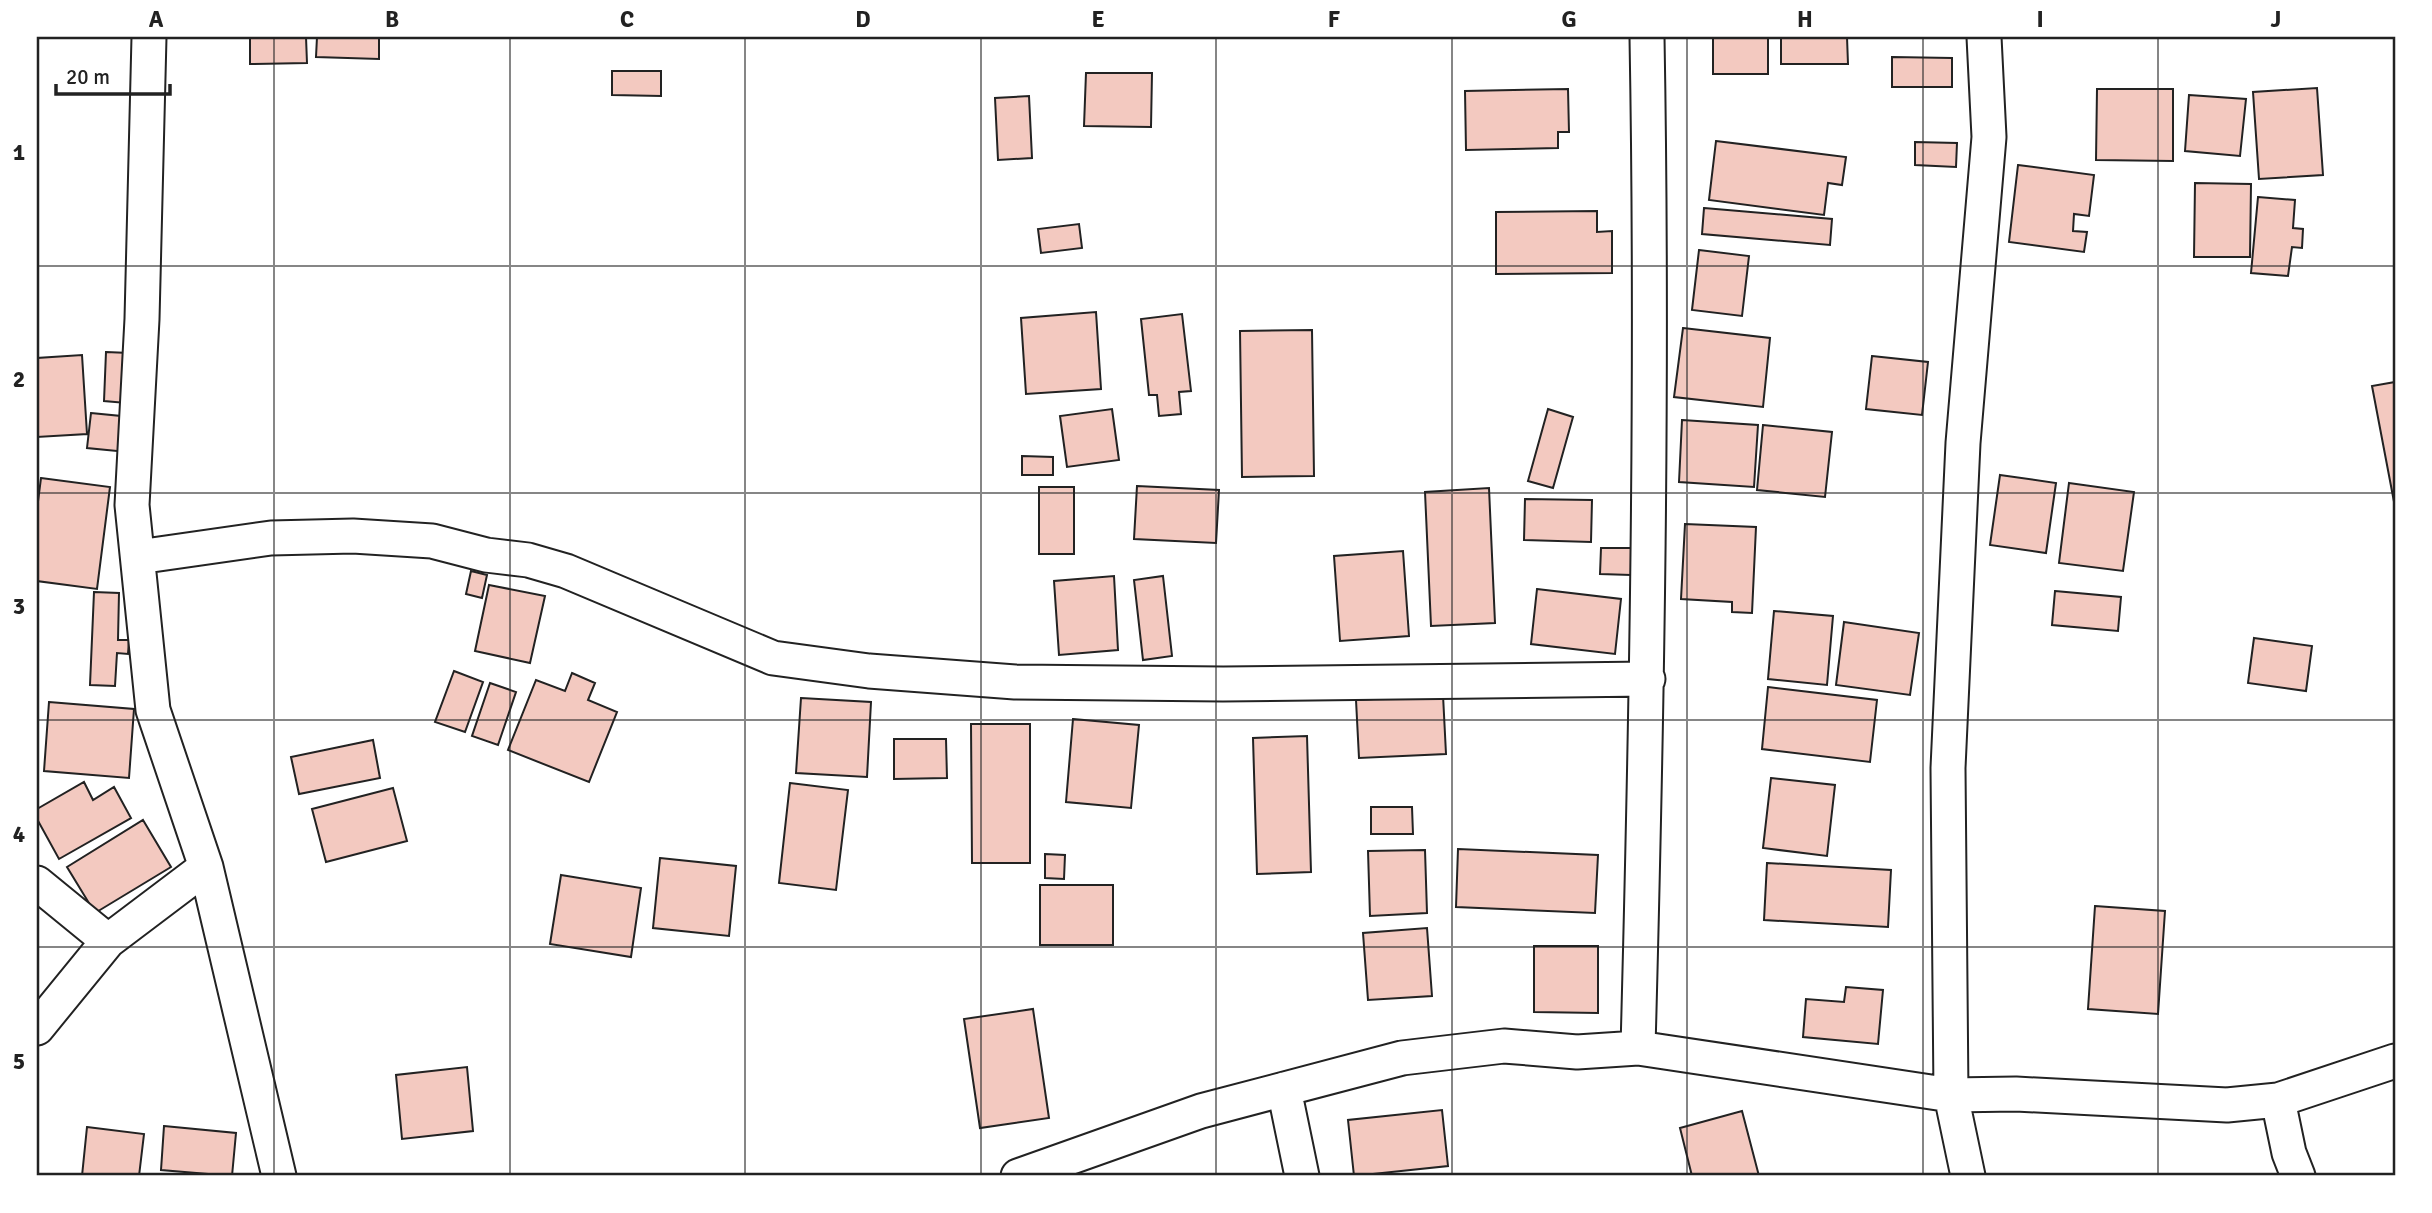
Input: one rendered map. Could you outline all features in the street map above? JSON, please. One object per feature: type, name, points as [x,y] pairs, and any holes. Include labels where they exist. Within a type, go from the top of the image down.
[{"type":"street","points":[[149,37],[142,319],[132,505],[153,710],[206,867],[279,1176]]},
{"type":"street","points":[[1639,1048],[1648,679],[1650,168],[1647,37]]},
{"type":"street","points":[[1968,1176],[1951,1095],[1948,768],[1963,443],[1989,137],[1984,37]]},
{"type":"street","points":[[138,556],[271,538],[353,536],[432,541],[486,555],[528,560],[566,571],[772,658],[869,671],[1015,682],[1223,684],[1648,679]]},
{"type":"street","points":[[37,1028],[107,941],[206,867]]},
{"type":"street","points":[[37,883],[107,941]]},
{"type":"street","points":[[1020,1176],[1201,1111],[1402,1058],[1504,1046],[1577,1052],[1639,1048],[1951,1095],[2016,1094],[2227,1105],[2278,1100],[2395,1061]]},
{"type":"street","points":[[1284,1089],[1302,1176]]},
{"type":"street","points":[[2278,1100],[2289,1153],[2298,1176]]},
{"type":"building","points":[[250,37],[306,37],[307,63],[250,64]]},
{"type":"building","points":[[317,37],[379,37],[379,59],[316,57]]},
{"type":"building","points":[[1713,37],[1768,37],[1768,74],[1713,74]]},
{"type":"building","points":[[1781,37],[1847,37],[1848,64],[1781,64]]},
{"type":"building","points":[[1892,57],[1952,58],[1952,87],[1892,87]]},
{"type":"building","points":[[612,71],[661,71],[661,96],[612,95]]},
{"type":"building","points":[[1086,73],[1152,73],[1151,127],[1084,126]]},
{"type":"building","points":[[2317,88],[2323,175],[2259,179],[2253,92]]},
{"type":"building","points":[[1568,89],[1569,132],[1558,132],[1558,148],[1466,150],[1465,91]]},
{"type":"building","points":[[2097,89],[2173,89],[2173,161],[2096,160]]},
{"type":"building","points":[[2189,95],[2246,99],[2240,156],[2185,151]]},
{"type":"building","points":[[1029,96],[1032,158],[998,160],[995,98]]},
{"type":"building","points":[[1716,141],[1846,157],[1842,185],[1828,183],[1824,215],[1709,200]]},
{"type":"building","points":[[1915,142],[1957,143],[1956,167],[1915,165]]},
{"type":"building","points":[[2018,165],[2094,175],[2089,216],[2074,214],[2073,231],[2087,232],[2084,252],[2009,242]]},
{"type":"building","points":[[2195,183],[2251,184],[2250,257],[2194,257]]},
{"type":"building","points":[[2258,197],[2295,200],[2293,228],[2303,229],[2302,248],[2292,247],[2288,276],[2251,273]]},
{"type":"building","points":[[1704,208],[1832,219],[1830,245],[1702,234]]},
{"type":"building","points":[[1597,211],[1597,232],[1612,231],[1612,273],[1496,274],[1496,212]]},
{"type":"building","points":[[1079,224],[1082,248],[1041,253],[1038,229]]},
{"type":"building","points":[[1699,250],[1749,256],[1742,316],[1692,310]]},
{"type":"building","points":[[1096,312],[1101,389],[1026,394],[1021,318]]},
{"type":"building","points":[[1182,314],[1191,391],[1179,392],[1181,414],[1159,416],[1157,395],[1149,395],[1141,319]]},
{"type":"building","points":[[1683,328],[1770,338],[1763,407],[1674,397]]},
{"type":"building","points":[[1312,330],[1314,476],[1242,477],[1240,331]]},
{"type":"building","points":[[106,352],[129,353],[126,403],[104,401]]},
{"type":"building","points":[[82,355],[87,434],[37,437],[37,358]]},
{"type":"building","points":[[1872,356],[1928,362],[1922,415],[1866,409]]},
{"type":"building","points":[[2395,382],[2395,507],[2372,386]]},
{"type":"building","points":[[1112,409],[1119,460],[1067,467],[1060,416]]},
{"type":"building","points":[[1548,409],[1573,417],[1553,488],[1528,481]]},
{"type":"building","points":[[91,413],[131,417],[127,452],[87,448]]},
{"type":"building","points":[[1682,420],[1758,425],[1754,487],[1679,482]]},
{"type":"building","points":[[1763,425],[1832,432],[1825,497],[1757,490]]},
{"type":"building","points":[[1022,456],[1053,457],[1053,475],[1022,475]]},
{"type":"building","points":[[2000,475],[2056,483],[2046,553],[1990,545]]},
{"type":"building","points":[[41,478],[110,487],[97,589],[37,581],[37,509]]},
{"type":"building","points":[[2069,483],[2134,492],[2123,571],[2059,563]]},
{"type":"building","points":[[1137,486],[1219,490],[1216,543],[1134,539]]},
{"type":"building","points":[[1039,487],[1074,487],[1074,554],[1039,554]]},
{"type":"building","points":[[1489,488],[1495,623],[1431,626],[1425,492]]},
{"type":"building","points":[[1525,499],[1592,500],[1591,542],[1524,540]]},
{"type":"building","points":[[1685,524],[1756,527],[1752,613],[1732,612],[1732,602],[1681,599]]},
{"type":"building","points":[[1601,548],[1632,548],[1631,575],[1600,574]]},
{"type":"building","points":[[1403,551],[1409,636],[1340,641],[1334,556]]},
{"type":"building","points":[[471,571],[487,575],[482,598],[466,594]]},
{"type":"building","points":[[1114,576],[1118,650],[1059,655],[1054,581]]},
{"type":"building","points":[[1163,576],[1172,656],[1143,660],[1134,580]]},
{"type":"building","points":[[489,585],[545,596],[530,663],[475,651]]},
{"type":"building","points":[[1537,589],[1621,599],[1615,654],[1531,644]]},
{"type":"building","points":[[2055,591],[2121,597],[2118,631],[2052,625]]},
{"type":"building","points":[[94,592],[119,593],[118,640],[129,640],[128,654],[117,653],[115,686],[90,685]]},
{"type":"building","points":[[1774,611],[1833,616],[1827,685],[1768,679]]},
{"type":"building","points":[[1844,622],[1919,633],[1910,695],[1836,685]]},
{"type":"building","points":[[2254,638],[2312,646],[2306,691],[2248,683]]},
{"type":"building","points":[[454,671],[483,682],[465,732],[435,722]]},
{"type":"building","points":[[572,673],[595,683],[588,700],[617,712],[589,782],[508,750],[536,680],[565,691]]},
{"type":"building","points":[[490,683],[516,692],[498,745],[472,736]]},
{"type":"building","points":[[1768,687],[1877,700],[1870,762],[1762,749]]},
{"type":"building","points":[[1443,695],[1446,754],[1359,758],[1356,700]]},
{"type":"building","points":[[801,698],[871,702],[867,777],[796,773]]},
{"type":"building","points":[[49,702],[134,709],[129,778],[44,771]]},
{"type":"building","points":[[1073,719],[1139,725],[1131,808],[1066,802]]},
{"type":"building","points":[[971,724],[1030,724],[1030,863],[972,863]]},
{"type":"building","points":[[1307,736],[1311,872],[1257,874],[1253,738]]},
{"type":"building","points":[[894,739],[946,739],[947,778],[894,779]]},
{"type":"building","points":[[373,740],[380,778],[299,794],[291,757]]},
{"type":"building","points":[[1771,778],[1835,785],[1827,856],[1763,848]]},
{"type":"building","points":[[84,782],[93,800],[114,787],[131,818],[59,859],[37,819],[37,809]]},
{"type":"building","points":[[790,783],[848,790],[836,890],[779,883]]},
{"type":"building","points":[[393,788],[407,841],[326,862],[312,809]]},
{"type":"building","points":[[1371,807],[1412,807],[1413,834],[1371,834]]},
{"type":"building","points":[[143,820],[171,867],[95,913],[67,867]]},
{"type":"building","points":[[1458,849],[1598,855],[1595,913],[1456,907]]},
{"type":"building","points":[[1425,850],[1427,913],[1370,916],[1368,851]]},
{"type":"building","points":[[1045,854],[1065,855],[1064,879],[1045,878]]},
{"type":"building","points":[[660,858],[736,866],[729,936],[653,928]]},
{"type":"building","points":[[1767,863],[1891,870],[1888,927],[1764,920]]},
{"type":"building","points":[[561,875],[641,888],[631,957],[550,944]]},
{"type":"building","points":[[1040,885],[1113,885],[1113,945],[1040,945]]},
{"type":"building","points":[[2095,906],[2165,911],[2158,1014],[2088,1009]]},
{"type":"building","points":[[1427,928],[1432,996],[1368,1000],[1363,933]]},
{"type":"building","points":[[1534,946],[1598,946],[1598,1013],[1534,1012]]},
{"type":"building","points":[[1846,987],[1883,990],[1878,1044],[1803,1037],[1806,999],[1844,1002]]},
{"type":"building","points":[[1033,1009],[1049,1118],[980,1128],[964,1019]]},
{"type":"building","points":[[467,1067],[473,1131],[402,1139],[396,1075]]},
{"type":"building","points":[[1442,1110],[1448,1166],[1354,1176],[1348,1120]]},
{"type":"building","points":[[1742,1111],[1759,1176],[1692,1176],[1680,1128]]},
{"type":"building","points":[[164,1126],[236,1133],[232,1176],[161,1170]]},
{"type":"building","points":[[87,1127],[144,1134],[139,1176],[82,1176]]}]
